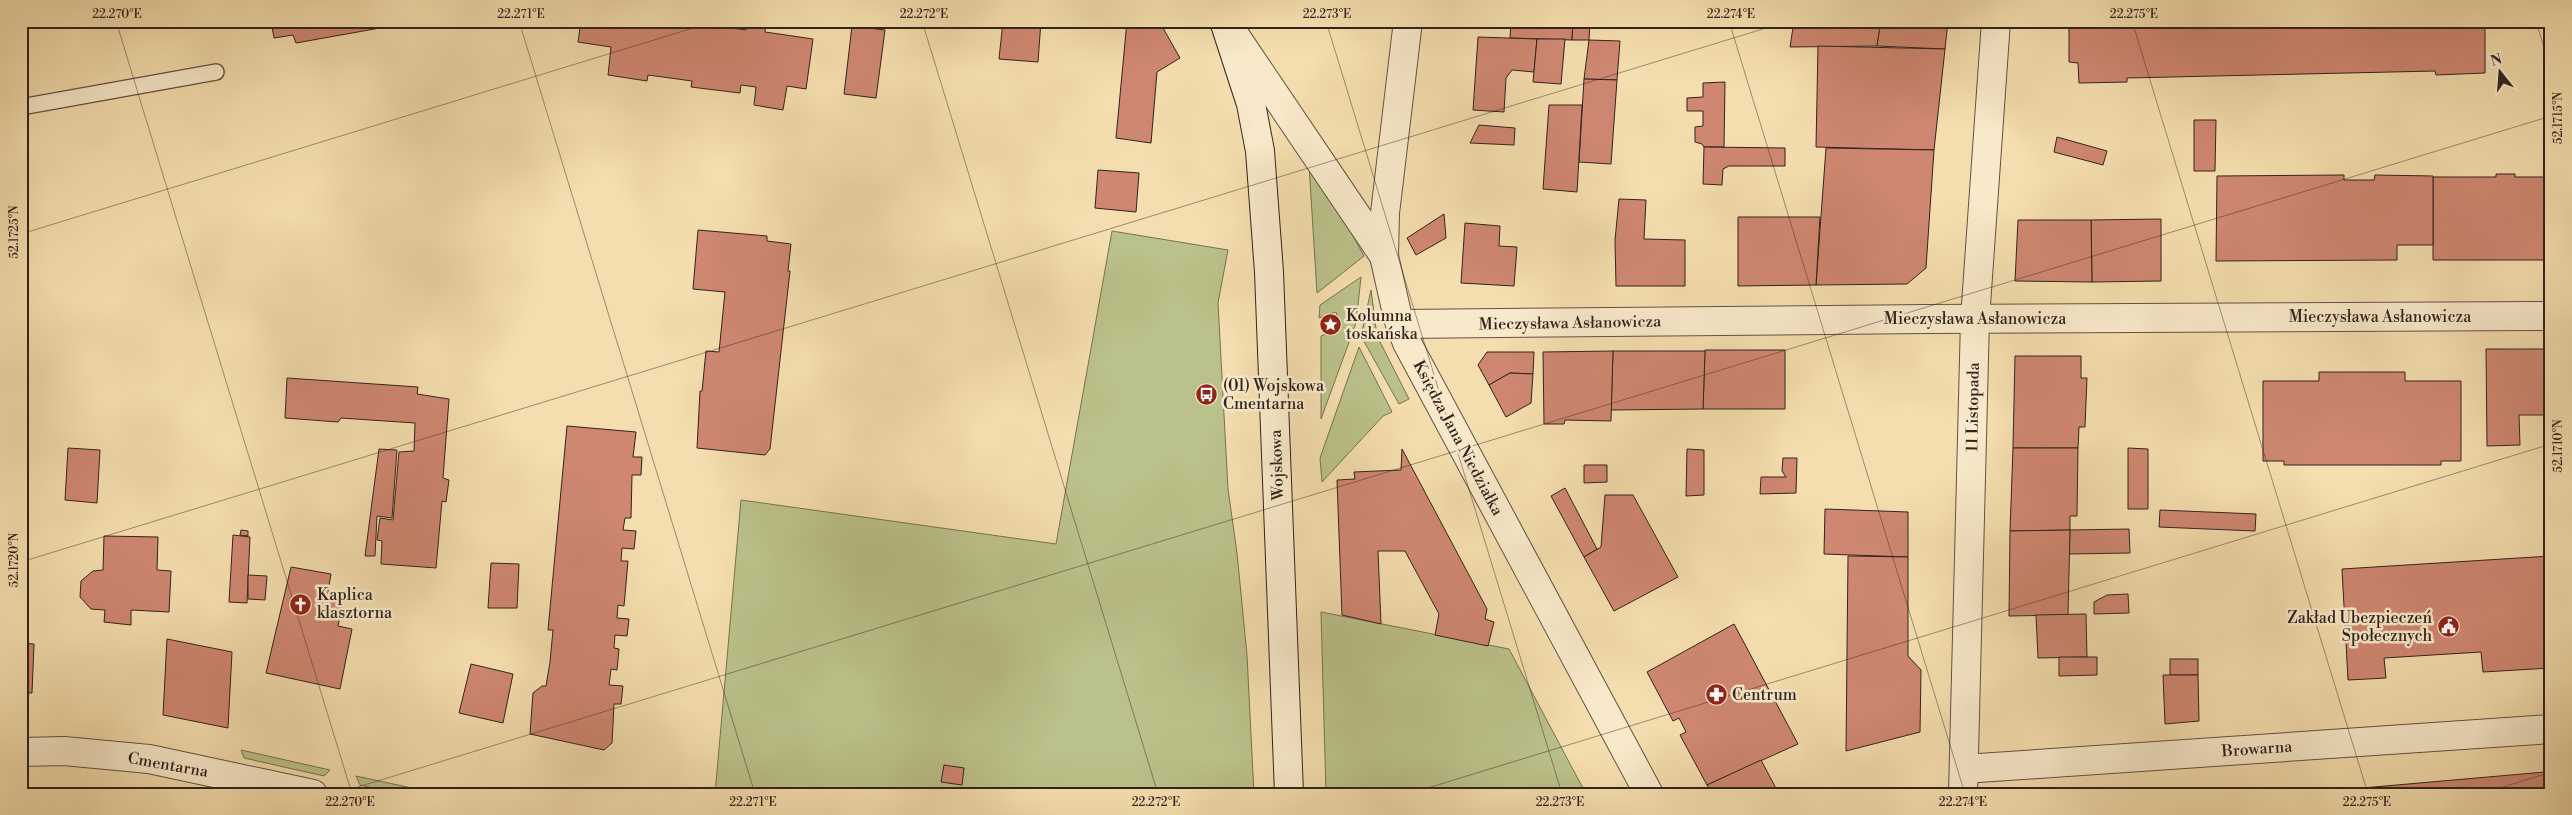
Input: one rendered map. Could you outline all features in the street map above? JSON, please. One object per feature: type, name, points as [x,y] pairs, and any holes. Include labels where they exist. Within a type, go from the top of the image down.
[{"type":"street","points":[[1225,21],[1384,256]]},
{"type":"street","name":"Wojskowa","points":[[1225,21],[1251,104],[1260,151],[1269,272],[1289,794]]},
{"type":"street","name":"Księdza Jana Niedziałka","points":[[1408,21],[1385,213],[1384,256],[1400,324],[1406,343],[1649,794]]},
{"type":"street","name":"11 Listopada","points":[[1963,781],[1975,319],[1996,21]]},
{"type":"street","name":"Mieczysława Asłanowicza","points":[[1400,324],[2551,316]]},
{"type":"street","name":"Browarna","points":[[1963,781],[2551,729]]},
{"type":"street","name":"Cmentarna","points":[[21,752],[64,751],[149,759],[313,794]]},
{"type":"lane","points":[[21,106],[216,72]]},
{"type":"green space","points":[[1309,165],[1339,210],[1364,256],[1317,293]]},
{"type":"green space","points":[[1112,231],[1228,250],[1218,303],[1228,489],[1237,553],[1247,655],[1254,794],[715,794],[741,500],[1056,544]]},
{"type":"green space","points":[[1361,277],[1356,323],[1321,419],[1321,336],[1341,328],[1336,312],[1319,318],[1320,305]]},
{"type":"green space","points":[[1371,290],[1377,336],[1409,399],[1399,404],[1361,336]]},
{"type":"green space","points":[[1359,347],[1392,412],[1383,416],[1322,482],[1320,458]]},
{"type":"green space","points":[[1321,612],[1509,649],[1586,794],[1326,794]]},
{"type":"green space","points":[[241,750],[330,770],[324,776],[244,758]]},
{"type":"green space","points":[[356,776],[435,793],[401,794],[360,785]]},
{"type":"building","points":[[271,21],[419,21],[296,43],[293,35],[274,38]]},
{"type":"building","points":[[581,21],[684,21],[746,30],[748,21],[766,22],[765,32],[813,39],[806,89],[787,86],[783,110],[754,105],[756,87],[741,85],[740,93],[691,87],[692,81],[648,75],[647,81],[608,75],[611,47],[578,42]]},
{"type":"building","points":[[1003,21],[1041,21],[1038,62],[999,59]]},
{"type":"building","points":[[1127,21],[1159,21],[1180,58],[1157,72],[1151,143],[1116,138]]},
{"type":"building","points":[[1511,21],[1573,21],[1572,40],[1510,38]]},
{"type":"building","points":[[1573,21],[1590,21],[1589,40],[1572,40]]},
{"type":"building","points":[[1794,21],[1881,21],[1877,46],[1790,47]]},
{"type":"building","points":[[1881,21],[1948,21],[1945,49],[1877,46]]},
{"type":"building","points":[[2069,21],[2485,21],[2485,73],[2436,75],[2435,71],[2127,78],[2127,82],[2079,83],[2078,63],[2069,62]]},
{"type":"building","points":[[852,26],[885,30],[876,98],[844,94]]},
{"type":"building","points":[[1478,37],[1537,39],[1534,72],[1512,70],[1506,78],[1504,112],[1473,110]]},
{"type":"building","points":[[1537,39],[1565,39],[1561,84],[1533,82]]},
{"type":"building","points":[[1589,40],[1620,41],[1617,80],[1584,79]]},
{"type":"building","points":[[1818,46],[1945,49],[1934,150],[1816,147]]},
{"type":"building","points":[[1584,79],[1617,80],[1611,164],[1579,162]]},
{"type":"building","points":[[1725,82],[1724,147],[1704,147],[1702,144],[1695,142],[1695,127],[1703,126],[1703,111],[1687,111],[1687,98],[1703,97],[1703,83]]},
{"type":"building","points":[[1549,105],[1582,105],[1577,192],[1543,189]]},
{"type":"building","points":[[2194,120],[2216,120],[2215,171],[2194,171]]},
{"type":"building","points":[[1479,125],[1515,128],[1514,145],[1470,143]]},
{"type":"building","points":[[2057,137],[2107,151],[2103,165],[2054,152]]},
{"type":"building","points":[[1704,147],[1785,148],[1785,166],[1729,166],[1723,169],[1722,185],[1703,184]]},
{"type":"building","points":[[1826,148],[1934,150],[1926,268],[1907,284],[1816,285]]},
{"type":"building","points":[[1098,170],[1139,173],[1136,212],[1095,208]]},
{"type":"building","points":[[2496,174],[2515,174],[2515,177],[2551,177],[2551,260],[2433,260],[2433,177],[2496,177]]},
{"type":"building","points":[[2344,175],[2344,180],[2374,180],[2375,175],[2433,176],[2433,245],[2397,245],[2397,260],[2216,261],[2217,176]]},
{"type":"building","points":[[1619,199],[1646,200],[1644,239],[1685,240],[1685,286],[1616,286],[1615,240]]},
{"type":"building","points":[[1444,214],[1446,238],[1416,255],[1407,238]]},
{"type":"building","points":[[1738,217],[1820,217],[1816,285],[1738,286]]},
{"type":"building","points":[[2161,219],[2161,281],[2092,282],[2091,220]]},
{"type":"building","points":[[2018,220],[2091,220],[2092,282],[2015,281]]},
{"type":"building","points":[[1465,223],[1500,226],[1499,246],[1517,247],[1514,286],[1461,283]]},
{"type":"building","points":[[698,230],[767,236],[767,241],[791,244],[788,271],[790,271],[770,449],[765,455],[697,448],[700,391],[702,391],[706,351],[719,352],[725,292],[693,289]]},
{"type":"building","points":[[2486,349],[2551,349],[2551,415],[2519,415],[2520,445],[2487,446]]},
{"type":"building","points":[[1705,350],[1785,350],[1785,409],[1703,409]]},
{"type":"building","points":[[1613,351],[1705,351],[1703,409],[1611,410]]},
{"type":"building","points":[[1613,351],[1611,421],[1565,420],[1564,424],[1544,424],[1543,352]]},
{"type":"building","points":[[1487,352],[1534,352],[1533,374],[1510,373],[1489,385],[1478,365]]},
{"type":"building","points":[[2015,356],[2081,356],[2081,378],[2087,378],[2085,427],[2079,427],[2078,448],[2013,448]]},
{"type":"building","points":[[2319,372],[2405,372],[2405,381],[2461,381],[2461,461],[2441,461],[2441,465],[2284,465],[2284,461],[2263,461],[2263,381],[2319,381]]},
{"type":"building","points":[[1510,373],[1533,374],[1531,403],[1506,417],[1489,385]]},
{"type":"building","points":[[287,378],[418,387],[417,394],[449,399],[443,478],[449,480],[446,502],[442,501],[436,568],[381,564],[382,541],[377,540],[380,518],[393,520],[399,452],[414,451],[415,423],[341,418],[338,422],[285,418]]},
{"type":"building","points":[[567,426],[636,432],[633,457],[642,457],[641,475],[632,475],[631,518],[625,518],[623,530],[636,531],[634,549],[622,548],[621,561],[628,561],[624,606],[618,605],[617,618],[629,619],[627,636],[615,635],[614,648],[619,649],[617,670],[611,669],[609,685],[623,686],[621,704],[614,704],[612,743],[604,750],[530,734],[533,693],[542,686],[546,686],[550,662],[553,630],[548,630]]},
{"type":"building","points":[[68,448],[100,450],[97,503],[65,500]]},
{"type":"building","points":[[2013,448],[2078,448],[2077,516],[2070,516],[2070,530],[2010,531]]},
{"type":"building","points":[[2128,448],[2148,449],[2148,509],[2128,509]]},
{"type":"building","points":[[379,449],[397,450],[392,518],[377,516],[375,556],[365,556]]},
{"type":"building","points":[[1402,449],[1487,609],[1485,619],[1494,622],[1488,646],[1435,635],[1439,614],[1405,551],[1378,551],[1381,624],[1342,615],[1337,480],[1355,479],[1354,472],[1401,470]]},
{"type":"building","points":[[1687,449],[1704,450],[1704,495],[1686,496]]},
{"type":"building","points":[[1783,458],[1797,458],[1796,493],[1760,494],[1761,477],[1786,477],[1782,471]]},
{"type":"building","points":[[1584,465],[1607,465],[1607,482],[1584,483]]},
{"type":"building","points":[[1565,488],[1597,549],[1584,557],[1551,496]]},
{"type":"building","points":[[1605,495],[1633,495],[1678,577],[1614,611],[1584,557],[1601,547]]},
{"type":"building","points":[[1825,509],[1908,512],[1908,557],[1824,554]]},
{"type":"building","points":[[2160,510],[2256,514],[2255,531],[2159,527]]},
{"type":"building","points":[[2129,529],[2130,553],[2069,554],[2070,530]]},
{"type":"building","points":[[241,530],[248,531],[248,536],[240,535]]},
{"type":"building","points":[[2070,530],[2068,615],[2009,616],[2010,531]]},
{"type":"building","points":[[233,535],[250,537],[247,603],[229,602]]},
{"type":"building","points":[[104,536],[158,537],[157,570],[171,571],[169,612],[131,610],[131,625],[104,622],[105,610],[91,609],[80,597],[81,581],[93,571],[103,570]]},
{"type":"building","points":[[1848,556],[1908,557],[1908,656],[1921,670],[1920,732],[1846,751]]},
{"type":"building","name":"Zakład Ubezpieczeń Społecznych","points":[[2551,556],[2551,668],[2483,672],[2481,652],[2384,658],[2386,678],[2348,680],[2342,569]]},
{"type":"building","points":[[491,563],[519,564],[517,608],[488,608]]},
{"type":"building","points":[[291,567],[331,574],[328,591],[345,595],[338,626],[352,629],[340,689],[266,673]]},
{"type":"building","points":[[248,575],[267,576],[265,600],[248,599]]},
{"type":"building","points":[[2128,594],[2129,613],[2094,614],[2094,602],[2107,595]]},
{"type":"building","points":[[2086,614],[2087,657],[2038,658],[2036,615]]},
{"type":"building","name":"Centrum","points":[[1734,624],[1798,744],[1707,785],[1680,735],[1686,732],[1679,718],[1673,721],[1647,672]]},
{"type":"building","points":[[167,639],[232,652],[228,728],[163,715]]},
{"type":"building","points":[[21,643],[34,644],[32,693],[21,693]]},
{"type":"building","points":[[2059,657],[2097,657],[2097,675],[2059,676]]},
{"type":"building","points":[[2170,659],[2198,659],[2198,675],[2170,675]]},
{"type":"building","points":[[471,664],[513,674],[503,723],[459,713]]},
{"type":"building","points":[[2163,675],[2198,675],[2199,721],[2165,724]]},
{"type":"building","points":[[1761,760],[1779,794],[1712,794],[1707,785]]},
{"type":"building","points":[[944,765],[964,768],[962,785],[941,782]]},
{"type":"building","points":[[2545,768],[2548,768],[2551,794],[2547,794]]},
{"type":"building","points":[[2545,772],[2547,794],[2351,794],[2351,789]]},
{"type":"place","name":"Kolumna toskańska","points":[[1330,325]]},
{"type":"place","name":"(01) Wojskowa Cmentarna","points":[[1207,395]]},
{"type":"place","name":"Kaplica klasztorna","points":[[301,604]]},
{"type":"place","name":"Zakład Ubezpieczeń Społecznych","points":[[2448,627]]},
{"type":"place","name":"Centrum","points":[[1716,695]]}]
